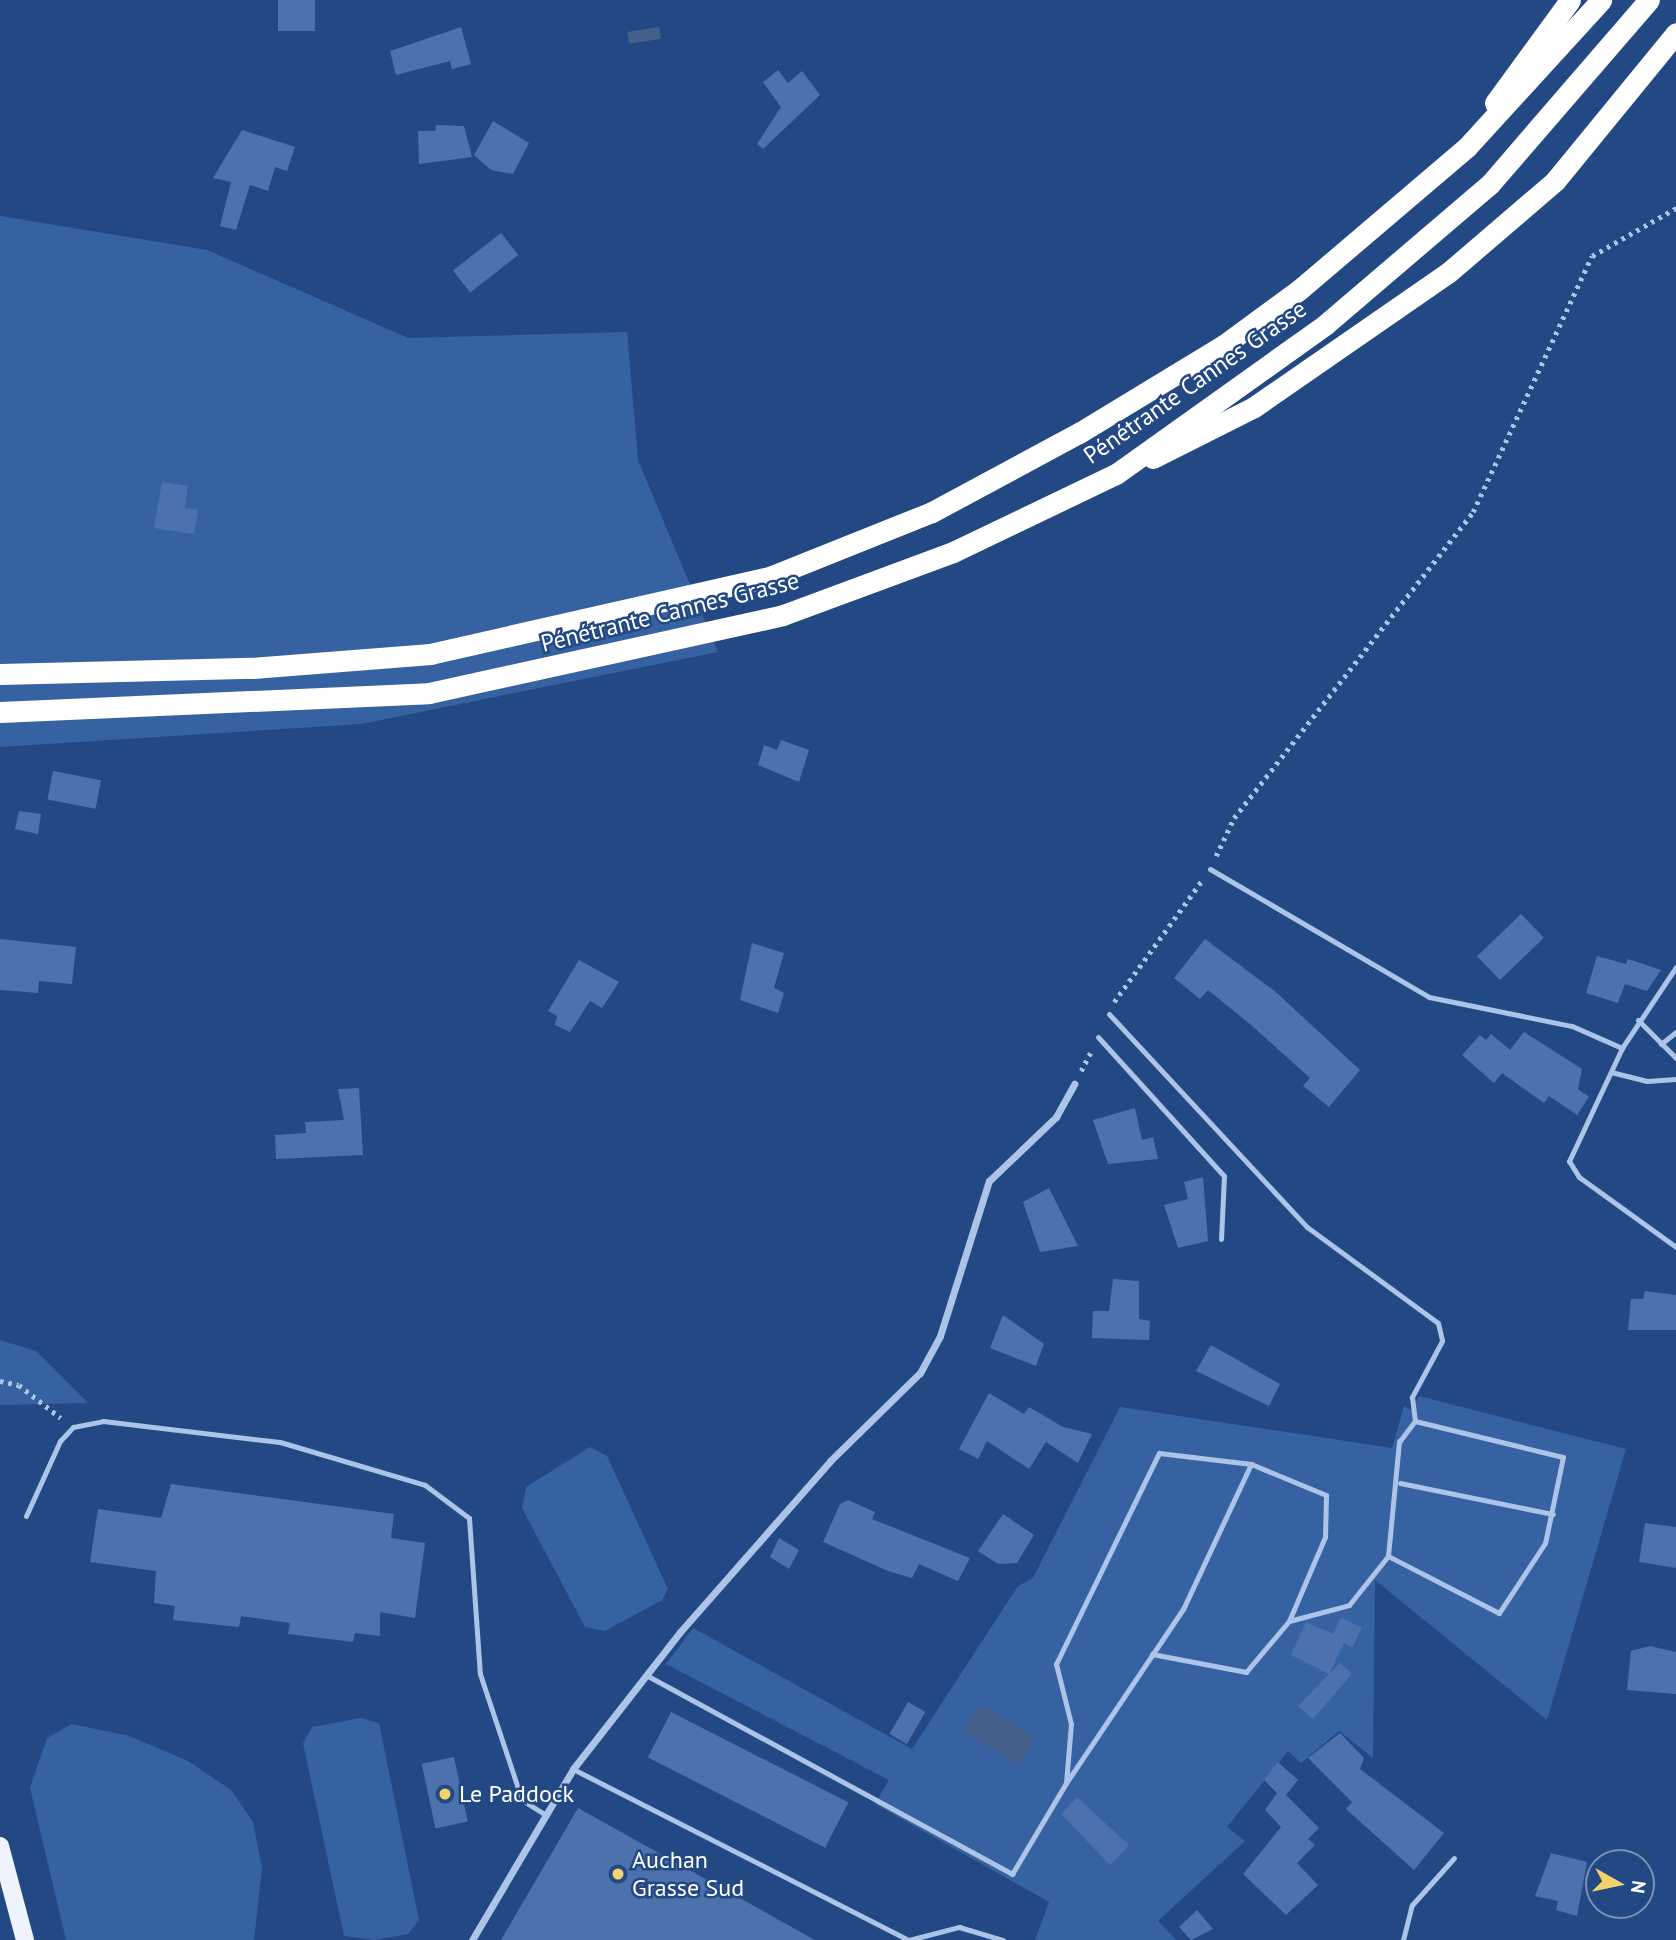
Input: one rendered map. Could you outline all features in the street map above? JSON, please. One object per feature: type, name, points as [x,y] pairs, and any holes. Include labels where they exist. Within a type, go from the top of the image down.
[{"type":"highway","points":[[1467,147],[1570,0]]},
{"type":"highway","name":"Pénétrante Cannes Grasse","points":[[0,674],[252,668],[430,654],[772,576],[932,512],[1213,352],[1380,228],[1467,147],[1601,0]]},
{"type":"highway","name":"Pénétrante Cannes Grasse","points":[[0,712],[403,695],[545,671],[783,615],[953,552],[1116,474],[1326,324],[1490,184],[1650,0]]},
{"type":"highway","points":[[1116,474],[1203,437],[1254,407],[1449,272],[1555,181],[1676,33]]},
{"type":"main road","points":[[0,1846],[25,1940]]},
{"type":"street","points":[[472,1940],[573,1769],[646,1675],[830,1461],[920,1373],[940,1336],[989,1181],[1056,1117],[1074,1084]]},
{"type":"lane","points":[[1210,869],[1429,997],[1572,1026],[1622,1048]]},
{"type":"lane","points":[[1676,967],[1638,1020],[1622,1048],[1572,1153],[1572,1170],[1676,1247]]},
{"type":"lane","points":[[1109,1014],[1307,1227],[1438,1323],[1442,1341],[1412,1397],[1415,1421],[1399,1442],[1400,1483],[1388,1556],[1349,1605],[1289,1621]]},
{"type":"lane","points":[[1638,1020],[1676,1058]]},
{"type":"lane","points":[[1661,1044],[1676,1032]]},
{"type":"lane","points":[[1098,1037],[1224,1176],[1221,1238]]},
{"type":"lane","points":[[1611,1072],[1647,1081],[1676,1079]]},
{"type":"lane","points":[[26,1516],[60,1441],[73,1427],[103,1421],[281,1442],[425,1485],[469,1518],[480,1674],[522,1800],[544,1814]]},
{"type":"lane","points":[[1388,1556],[1499,1613],[1531,1571],[1553,1514],[1563,1457],[1415,1421]]},
{"type":"lane","points":[[1066,1783],[1071,1724],[1056,1664],[1159,1452],[1251,1464],[1326,1495],[1325,1537],[1289,1621],[1246,1672],[1152,1654]]},
{"type":"lane","points":[[646,1675],[1012,1874],[1066,1783],[1183,1609],[1251,1464]]},
{"type":"lane","points":[[1400,1483],[1553,1514]]},
{"type":"lane","points":[[573,1769],[908,1940],[959,1927],[1003,1940]]},
{"type":"lane","points":[[1403,1940],[1412,1905],[1454,1858]]},
{"type":"path","points":[[1109,1014],[1121,986],[1210,869],[1234,818],[1473,512],[1592,256],[1676,208]]},
{"type":"path","points":[[1074,1084],[1098,1037]]},
{"type":"path","points":[[0,1381],[19,1385],[73,1427]]},
{"type":"shaded area","points":[[659,27],[661,39],[629,44],[627,32]]},
{"type":"shaded area","points":[[0,216],[207,250],[408,338],[627,332],[638,460],[718,652],[361,724],[0,747]]},
{"type":"shaded area","points":[[0,1340],[36,1351],[88,1403],[0,1405]]},
{"type":"shaded area","points":[[1419,1396],[1626,1449],[1547,1720],[1375,1580],[1373,1758],[1339,1731],[1301,1763],[1288,1751],[1227,1827],[1245,1841],[1158,1921],[1176,1940],[1035,1940],[1049,1902],[875,1804],[889,1780],[666,1664],[693,1628],[912,1749],[1018,1586],[1033,1578],[1120,1407],[1392,1448],[1404,1406],[1411,1410]]},
{"type":"shaded area","points":[[590,1447],[607,1456],[668,1589],[662,1600],[605,1631],[585,1627],[522,1508],[526,1487]]},
{"type":"shaded area","points":[[980,1704],[1036,1737],[1019,1765],[964,1731]]},
{"type":"shaded area","points":[[361,1718],[379,1723],[419,1920],[408,1934],[374,1940],[344,1936],[303,1743],[312,1727]]},
{"type":"shaded area","points":[[72,1724],[129,1736],[188,1761],[231,1790],[253,1822],[262,1868],[254,1940],[66,1940],[30,1788],[47,1738]]},
{"type":"building","points":[[278,0],[315,0],[315,31],[278,31]]},
{"type":"building","points":[[461,27],[471,64],[452,69],[450,61],[396,75],[390,51]]},
{"type":"building","points":[[778,70],[788,83],[802,71],[820,95],[763,149],[757,144],[781,107],[763,82]]},
{"type":"building","points":[[493,121],[529,143],[513,174],[491,170],[474,155]]},
{"type":"building","points":[[436,125],[464,126],[472,157],[419,164],[418,131],[435,131]]},
{"type":"building","points":[[242,130],[295,147],[287,171],[275,167],[268,191],[250,185],[236,230],[220,226],[231,182],[213,178]]},
{"type":"building","points":[[501,233],[518,255],[470,293],[453,271]]},
{"type":"building","points":[[162,482],[188,486],[185,508],[198,510],[194,534],[154,528]]},
{"type":"building","points":[[781,740],[809,750],[799,782],[758,765],[764,745],[777,750]]},
{"type":"building","points":[[53,771],[101,780],[96,809],[47,799]]},
{"type":"building","points":[[19,811],[41,814],[38,834],[15,829]]},
{"type":"building","points":[[1521,914],[1544,938],[1500,980],[1477,956]]},
{"type":"building","points":[[0,939],[76,947],[72,984],[39,981],[38,993],[0,990]]},
{"type":"building","points":[[1205,939],[1277,993],[1360,1070],[1329,1107],[1303,1086],[1310,1078],[1251,1025],[1208,990],[1200,999],[1174,978]]},
{"type":"building","points":[[752,943],[784,953],[774,988],[784,993],[778,1013],[740,1000]]},
{"type":"building","points":[[1597,956],[1626,964],[1628,959],[1661,970],[1647,991],[1625,984],[1618,1003],[1586,993]]},
{"type":"building","points":[[579,960],[619,982],[602,1008],[590,1001],[570,1032],[555,1025],[557,1016],[548,1011]]},
{"type":"building","points":[[1524,1032],[1582,1069],[1578,1089],[1589,1097],[1577,1115],[1549,1096],[1544,1103],[1502,1073],[1494,1083],[1462,1055],[1480,1035],[1486,1040],[1491,1034],[1510,1050]]},
{"type":"building","points":[[359,1088],[363,1155],[276,1159],[275,1135],[306,1133],[305,1122],[344,1120],[338,1089]]},
{"type":"building","points":[[1135,1108],[1142,1140],[1153,1137],[1158,1159],[1108,1164],[1093,1120]]},
{"type":"building","points":[[1203,1177],[1208,1241],[1178,1248],[1164,1205],[1188,1199],[1184,1182]]},
{"type":"building","points":[[1049,1188],[1078,1246],[1040,1252],[1023,1202]]},
{"type":"building","points":[[1113,1279],[1139,1281],[1139,1319],[1150,1321],[1149,1340],[1092,1338],[1093,1311],[1109,1311]]},
{"type":"building","points":[[1645,1291],[1676,1295],[1676,1330],[1628,1330],[1631,1299],[1643,1299]]},
{"type":"building","points":[[1003,1315],[1044,1344],[1036,1366],[990,1348]]},
{"type":"building","points":[[1211,1345],[1280,1384],[1269,1406],[1196,1371]]},
{"type":"building","points":[[989,1393],[1024,1414],[1029,1407],[1063,1427],[1092,1434],[1078,1463],[1046,1442],[1029,1469],[987,1441],[978,1459],[959,1449]]},
{"type":"building","points":[[171,1484],[394,1514],[391,1538],[425,1543],[415,1618],[380,1612],[380,1636],[355,1633],[353,1642],[288,1634],[290,1623],[241,1616],[239,1627],[173,1620],[175,1606],[154,1603],[156,1571],[90,1562],[98,1509],[161,1518]]},
{"type":"building","points":[[848,1500],[875,1512],[872,1519],[970,1558],[958,1581],[919,1564],[912,1578],[888,1571],[823,1542],[840,1504]]},
{"type":"building","points":[[1003,1514],[1034,1535],[1017,1563],[998,1564],[978,1551]]},
{"type":"building","points":[[1645,1523],[1676,1527],[1676,1568],[1639,1562]]},
{"type":"building","points":[[779,1538],[799,1550],[789,1569],[770,1557]]},
{"type":"building","points":[[1341,1617],[1362,1628],[1352,1648],[1344,1643],[1329,1674],[1291,1655],[1306,1622],[1333,1634]]},
{"type":"building","points":[[1650,1646],[1676,1652],[1676,1694],[1627,1690],[1631,1651]]},
{"type":"building","points":[[1340,1663],[1352,1674],[1313,1719],[1298,1706]]},
{"type":"building","points":[[908,1702],[925,1712],[907,1744],[890,1734]]},
{"type":"building","points":[[671,1712],[848,1802],[825,1848],[648,1757]]},
{"type":"building","points":[[1340,1733],[1364,1758],[1360,1769],[1444,1833],[1414,1870],[1346,1809],[1352,1802],[1308,1758]]},
{"type":"building","name":"Le Paddock","points":[[454,1757],[468,1822],[435,1828],[422,1764]]},
{"type":"building","points":[[1278,1762],[1298,1780],[1286,1795],[1319,1828],[1308,1839],[1315,1845],[1297,1863],[1318,1885],[1286,1915],[1243,1874],[1281,1827],[1265,1810],[1277,1793],[1264,1780]]},
{"type":"building","points":[[1077,1797],[1129,1845],[1110,1865],[1061,1814]]},
{"type":"building","name":"Auchan Grasse Sud","points":[[578,1808],[815,1940],[501,1940]]},
{"type":"building","points":[[1551,1853],[1585,1862],[1577,1916],[1556,1910],[1558,1901],[1535,1896]]},
{"type":"building","points":[[1197,1910],[1213,1929],[1191,1940],[1179,1927]]},
{"type":"place","name":"Le Paddock","points":[[445,1794]]},
{"type":"place","name":"Auchan Grasse Sud","points":[[618,1874]]}]
